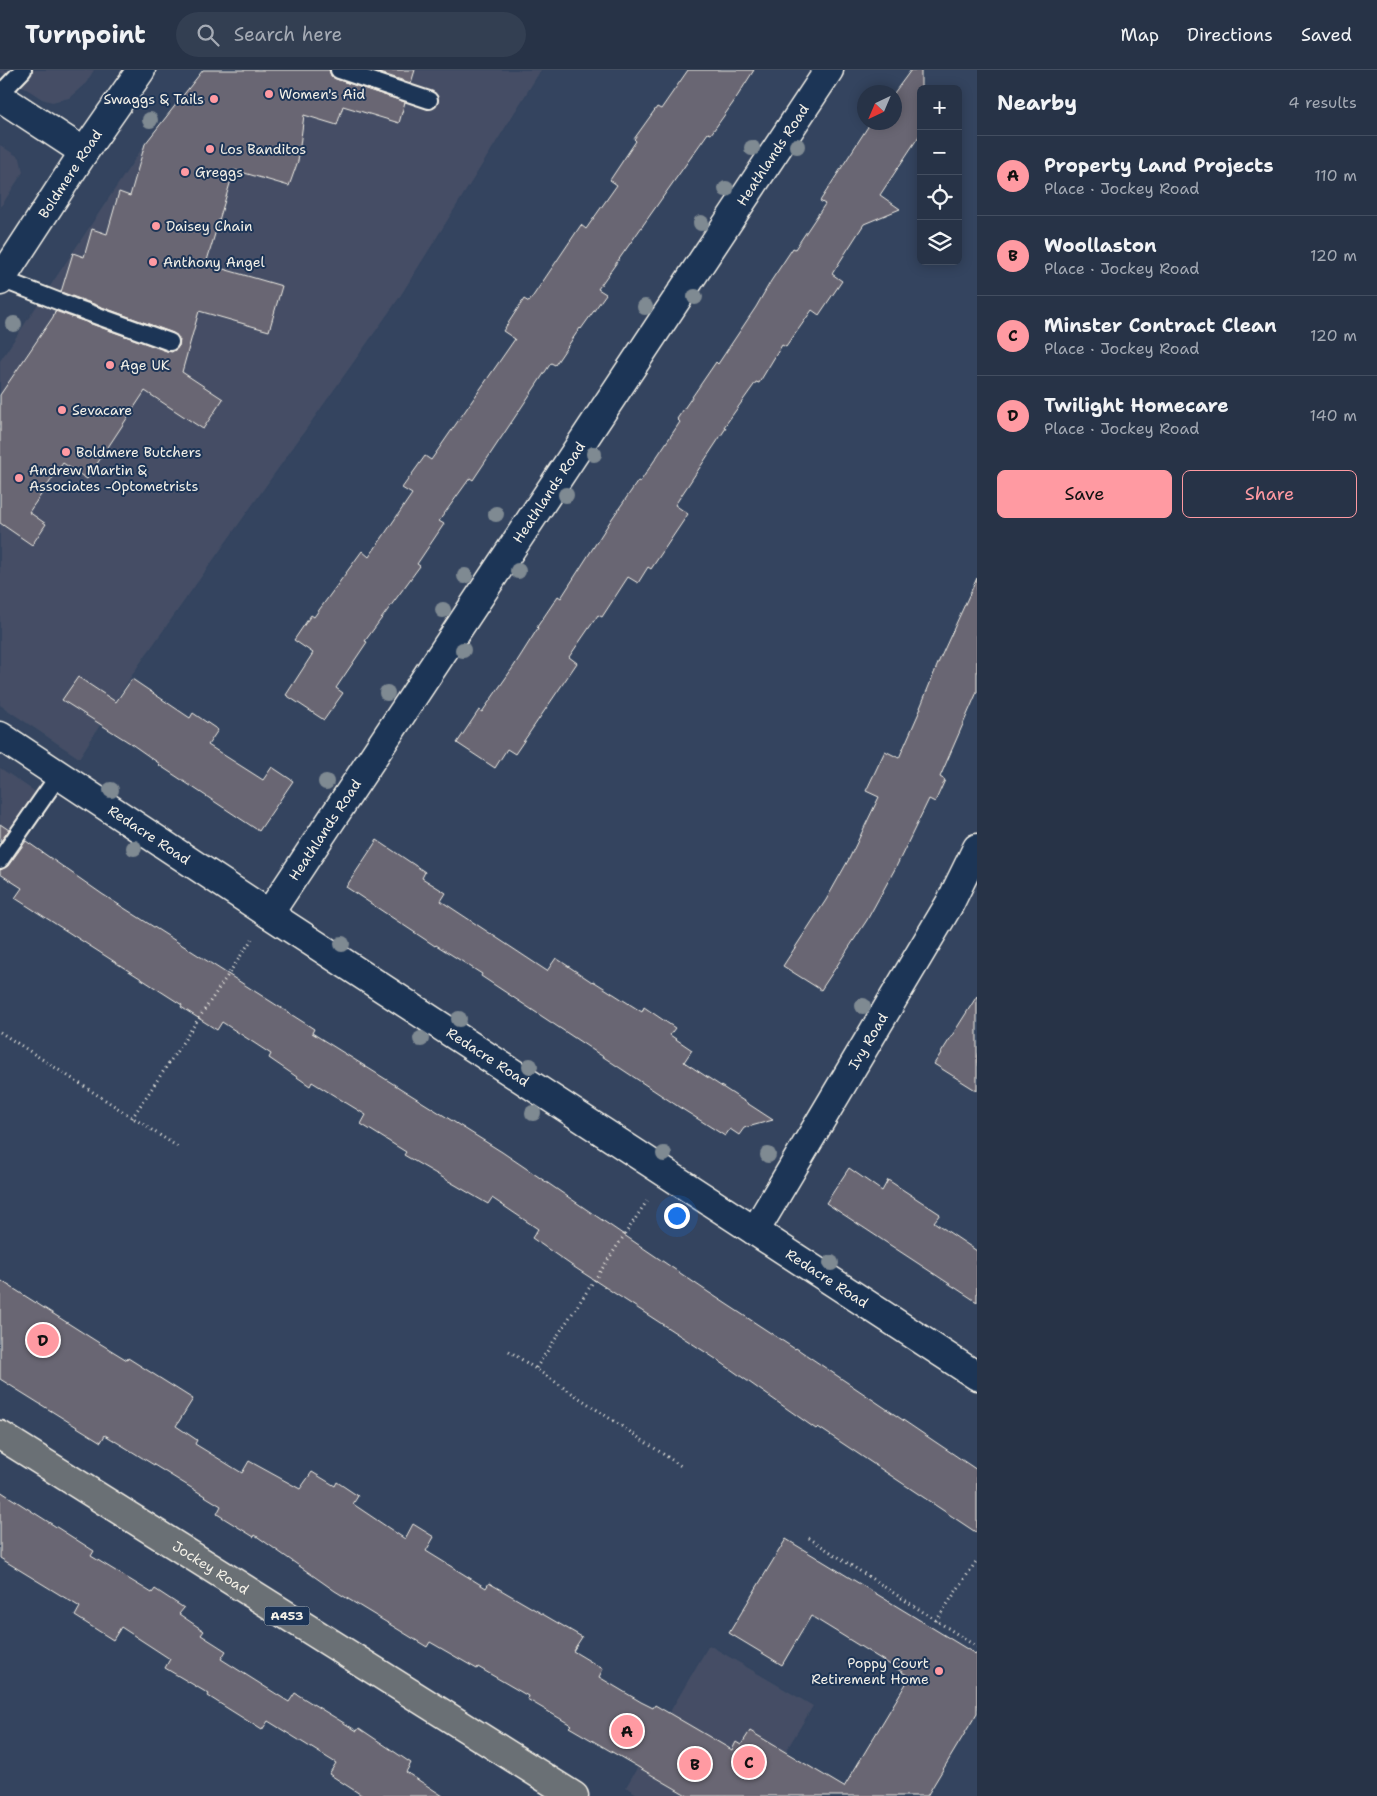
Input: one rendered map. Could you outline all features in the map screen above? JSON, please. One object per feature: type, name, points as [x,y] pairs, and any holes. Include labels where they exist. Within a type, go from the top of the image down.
[{"type":"main road","name":"Jockey Road","points":[[0,1435],[574,1796]]},
{"type":"street","name":"Boldmere Road","points":[[1,280],[84,152],[142,70]]},
{"type":"street","name":"Heathlands Road","points":[[269,914],[829,70]]},
{"type":"street","points":[[0,95],[84,152]]},
{"type":"street","name":"Redacre Road","points":[[0,736],[977,1376]]},
{"type":"street","name":"Ivy Road","points":[[755,1231],[950,903],[977,848]]},
{"type":"lane","points":[[0,95],[23,70]]},
{"type":"lane","points":[[339,70],[429,100]]},
{"type":"lane","points":[[1,280],[170,342]]},
{"type":"lane","points":[[0,860],[59,775]]},
{"type":"path","points":[[132,1118],[269,914]]},
{"type":"path","points":[[0,1032],[178,1148]]},
{"type":"path","points":[[536,1368],[666,1172]]},
{"type":"path","points":[[509,1351],[680,1466]]},
{"type":"path","points":[[809,1538],[977,1647]]},
{"type":"path","points":[[936,1621],[977,1560]]},
{"type":"shaded area","points":[[0,70],[94,70],[86,83],[69,98],[52,102],[42,99],[0,72]]},
{"type":"shaded area","points":[[203,70],[541,70],[399,298],[138,666],[79,758],[0,705],[0,361],[145,144]]},
{"type":"shaded area","points":[[0,145],[20,158],[23,172],[0,208]]},
{"type":"shaded area","points":[[0,768],[49,801],[0,872]]},
{"type":"shaded area","points":[[709,1645],[813,1706],[775,1769],[763,1796],[640,1796],[626,1787]]},
{"type":"building","points":[[203,70],[329,70],[331,76],[336,79],[405,102],[399,123],[343,106],[337,125],[304,115],[298,161],[289,186],[234,170],[206,264],[282,286],[269,331],[199,311],[182,372],[223,399],[203,429],[145,391],[87,479],[63,463],[29,512],[46,524],[32,545],[0,523],[0,395],[53,317],[55,311],[167,351],[172,352],[179,346],[180,340],[173,333],[61,292],[73,253],[84,257],[92,229],[107,234],[119,192],[130,196],[145,144]]},
{"type":"building","points":[[371,70],[415,70],[411,83]]},
{"type":"building","points":[[688,70],[754,70],[711,134],[708,133],[598,289],[606,294],[555,365],[551,363],[473,480],[470,478],[439,521],[444,524],[417,564],[420,566],[365,641],[367,642],[336,688],[343,693],[324,720],[286,695],[313,653],[294,640],[311,615],[314,617],[362,551],[369,557],[412,494],[402,488],[425,456],[431,460],[515,339],[503,331],[524,299],[529,302],[581,225],[586,229],[617,185],[610,180],[636,141],[634,139],[657,107],[661,109]]},
{"type":"building","points":[[911,70],[921,70],[921,85],[917,85],[917,139],[880,195],[900,209],[864,224],[832,274],[842,281],[819,315],[812,310],[786,347],[782,345],[759,383],[756,382],[724,427],[726,428],[675,505],[688,514],[651,569],[648,567],[638,583],[628,577],[602,617],[598,615],[569,657],[577,663],[515,754],[507,749],[495,768],[457,743],[479,710],[482,712],[514,666],[558,596],[561,598],[611,520],[638,481],[640,482],[680,422],[677,419],[716,362],[718,364],[793,248],[795,249],[825,204],[820,201],[866,130],[902,130],[902,85],[900,85]]},
{"type":"building","points":[[977,578],[977,692],[940,777],[945,780],[935,802],[929,799],[896,867],[867,920],[821,990],[783,966],[826,900],[849,859],[879,797],[866,791],[885,751],[899,758],[939,661]]},
{"type":"building","points":[[78,677],[116,702],[132,679],[190,718],[193,713],[218,730],[208,745],[263,780],[272,767],[293,781],[259,831],[159,765],[130,743],[62,700]]},
{"type":"building","points":[[0,824],[9,830],[0,842]]},
{"type":"building","points":[[377,840],[425,872],[422,878],[446,893],[441,901],[547,971],[556,958],[642,1012],[644,1007],[675,1028],[670,1035],[692,1050],[684,1062],[773,1120],[744,1128],[739,1135],[730,1129],[725,1136],[481,976],[482,974],[435,946],[346,887]]},
{"type":"building","points":[[26,841],[102,894],[314,1029],[312,1033],[502,1152],[708,1292],[796,1348],[977,1470],[977,1533],[818,1427],[816,1429],[719,1361],[571,1265],[532,1238],[538,1229],[492,1198],[488,1204],[404,1155],[406,1152],[361,1124],[366,1115],[312,1082],[310,1086],[269,1058],[271,1054],[222,1022],[217,1030],[181,1007],[182,1005],[15,898],[22,888],[0,874],[0,870],[8,866]]},
{"type":"building","points":[[977,996],[977,1091],[934,1064]]},
{"type":"building","points":[[849,1168],[882,1191],[888,1180],[940,1214],[934,1222],[977,1251],[977,1302],[826,1203]]},
{"type":"building","points":[[0,1280],[96,1341],[127,1360],[128,1358],[193,1399],[176,1426],[197,1440],[195,1444],[242,1473],[249,1461],[300,1489],[312,1472],[335,1486],[337,1482],[358,1496],[353,1504],[405,1539],[413,1524],[434,1537],[426,1551],[486,1588],[489,1583],[582,1637],[573,1651],[603,1669],[599,1677],[653,1708],[655,1705],[732,1750],[736,1742],[741,1745],[750,1731],[844,1787],[910,1677],[811,1616],[782,1665],[729,1633],[786,1539],[977,1655],[977,1713],[927,1796],[688,1796],[569,1727],[571,1725],[527,1699],[528,1696],[478,1667],[477,1669],[430,1642],[427,1647],[335,1591],[255,1535],[254,1537],[217,1514],[221,1506],[105,1435],[101,1442],[0,1379]]},
{"type":"building","points":[[0,1491],[94,1551],[91,1556],[152,1593],[155,1589],[184,1608],[179,1614],[204,1631],[201,1635],[226,1651],[221,1659],[289,1702],[295,1693],[357,1731],[359,1728],[411,1763],[406,1772],[443,1796],[363,1796],[329,1774],[336,1763],[268,1721],[262,1730],[208,1696],[209,1694],[165,1668],[170,1659],[121,1627],[113,1640],[75,1616],[80,1607],[0,1558]]},
{"type":"place","name":"Women's Aid","points":[[269,94]]},
{"type":"place","name":"Swaggs & Tails","points":[[214,99]]},
{"type":"place","name":"Los Banditos","points":[[210,149]]},
{"type":"place","name":"Greggs","points":[[185,172]]},
{"type":"place","name":"Daisey Chain","points":[[156,226]]},
{"type":"place","name":"Anthony Angel","points":[[153,262]]},
{"type":"place","name":"Age UK","points":[[110,365]]},
{"type":"place","name":"Sevacare","points":[[62,410]]},
{"type":"place","name":"Boldmere Butchers","points":[[66,452]]},
{"type":"place","name":"Andrew Martin & Associates -Optometrists","points":[[19,478]]},
{"type":"place","name":"Twilight Homecare","points":[[43,1340]]},
{"type":"place","name":"Poppy Court Retirement Home","points":[[939,1671]]},
{"type":"place","name":"Property Land Projects","points":[[627,1731]]},
{"type":"place","name":"Minster Contract Clean","points":[[749,1762]]},
{"type":"place","name":"Woollaston","points":[[695,1764]]}]
